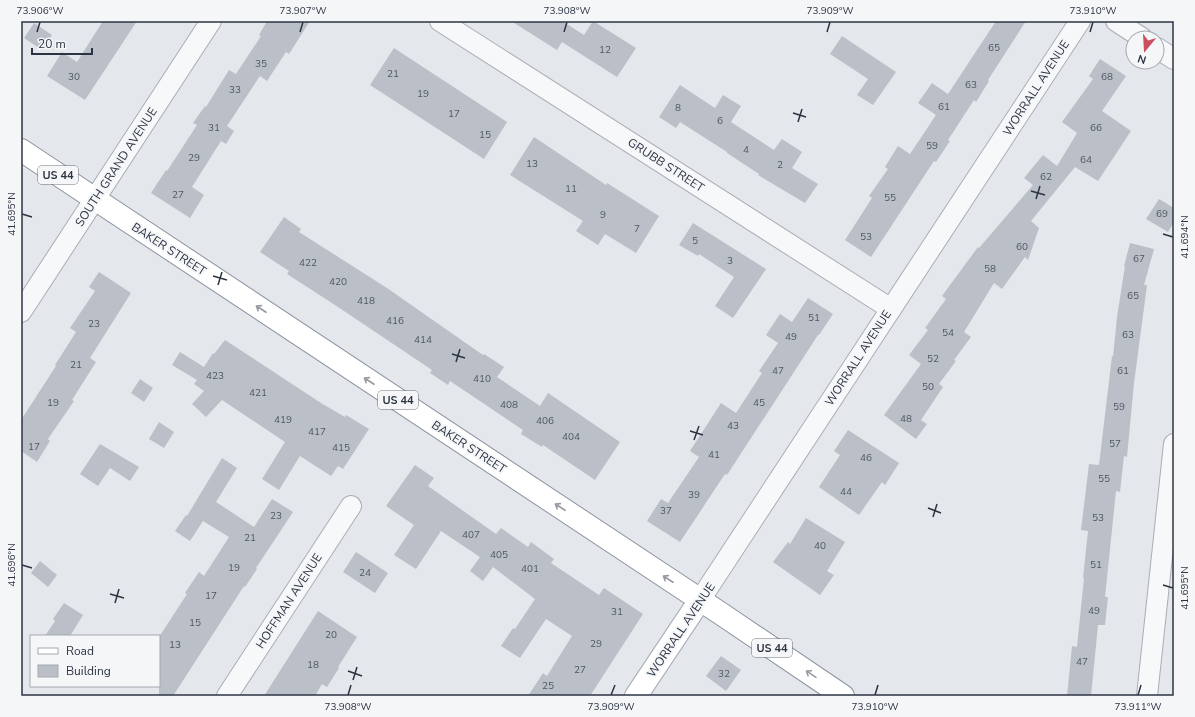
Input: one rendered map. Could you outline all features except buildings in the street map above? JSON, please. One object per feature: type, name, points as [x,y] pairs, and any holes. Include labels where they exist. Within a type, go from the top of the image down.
[{"type":"main road","name":"US 44","points":[[21,150],[95,199]]},
{"type":"main road","name":"BAKER STREET","points":[[95,199],[843,696]]},
{"type":"main road","name":"WORRALL AVENUE","points":[[636,696],[700,600]]},
{"type":"street","name":"SOUTH GRAND AVENUE","points":[[21,312],[211,21]]},
{"type":"street","name":"GRUBB STREET","points":[[440,21],[891,309]]},
{"type":"street","name":"WORRALL AVENUE","points":[[700,600],[1080,21]]},
{"type":"street","points":[[1116,21],[1130,30]]},
{"type":"street","points":[[1165,53],[1174,59]]},
{"type":"street","points":[[1147,696],[1174,444]]},
{"type":"street","name":"HOFFMAN AVENUE","points":[[228,696],[351,506]]}]
